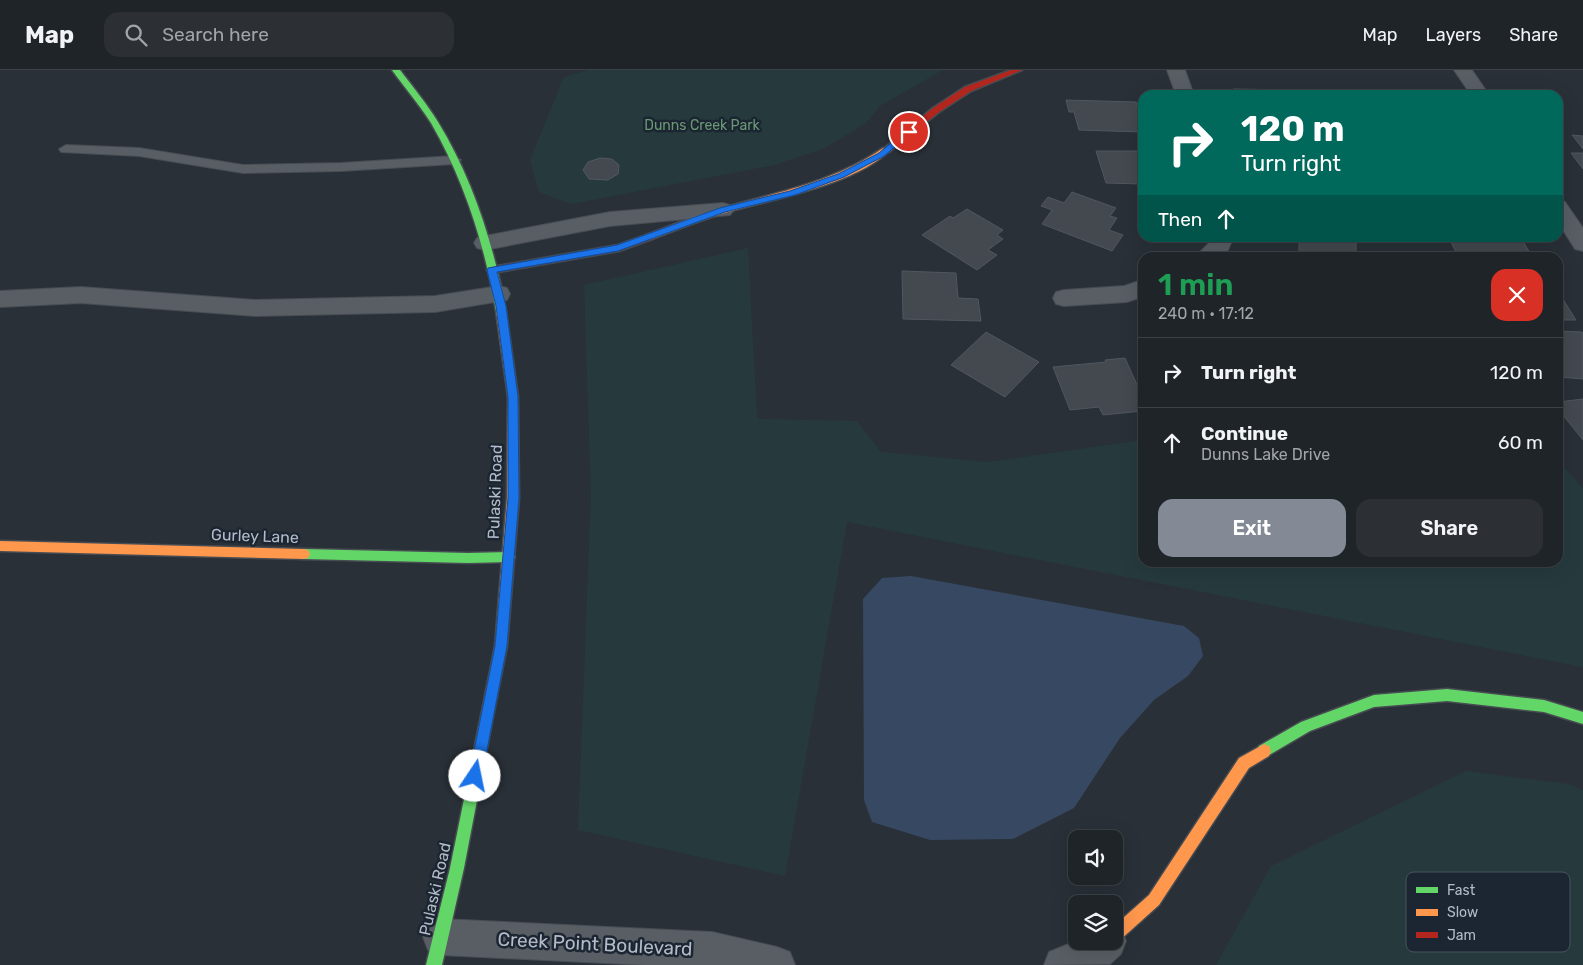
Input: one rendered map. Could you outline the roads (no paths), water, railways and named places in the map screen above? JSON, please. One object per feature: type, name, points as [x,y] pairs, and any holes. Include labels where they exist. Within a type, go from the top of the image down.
[{"type":"street","name":"Pulaski Road","points":[[396,70],[440,132],[479,220],[499,294],[513,397],[514,472],[501,646],[457,868],[438,951]]},
{"type":"street","points":[[492,270],[618,248],[723,210],[792,193],[841,176],[882,154],[936,110],[968,89],[1018,70]]},
{"type":"street","points":[[1176,70],[1183,90]]},
{"type":"street","points":[[1463,70],[1477,90]]},
{"type":"street","points":[[485,243],[610,219],[723,210]]},
{"type":"street","points":[[1563,214],[1583,244]]},
{"type":"street","points":[[1212,252],[1221,242]]},
{"type":"street","points":[[1064,298],[1127,294],[1138,290]]},
{"type":"street","points":[[0,299],[81,295],[255,308],[436,304],[499,294]]},
{"type":"street","name":"Gurley Lane","points":[[0,546],[468,558],[509,557]]},
{"type":"street","points":[[1123,928],[1154,900],[1244,764],[1306,726],[1374,701],[1447,695],[1544,706],[1583,718]]},
{"type":"street","name":"Creek Point Boulevard","points":[[438,951],[712,950],[777,965]]},
{"type":"street","points":[[1062,965],[1097,950]]},
{"type":"lane","points":[[66,149],[139,152],[243,169],[340,167],[454,160]]},
{"type":"water","points":[[911,576],[1184,626],[1199,638],[1203,656],[1188,676],[1154,700],[1120,738],[1074,808],[1013,839],[930,840],[872,822],[864,800],[863,599],[882,578]]},
{"type":"park label","name":"Dunns Creek Park","points":[[702,125]]}]
